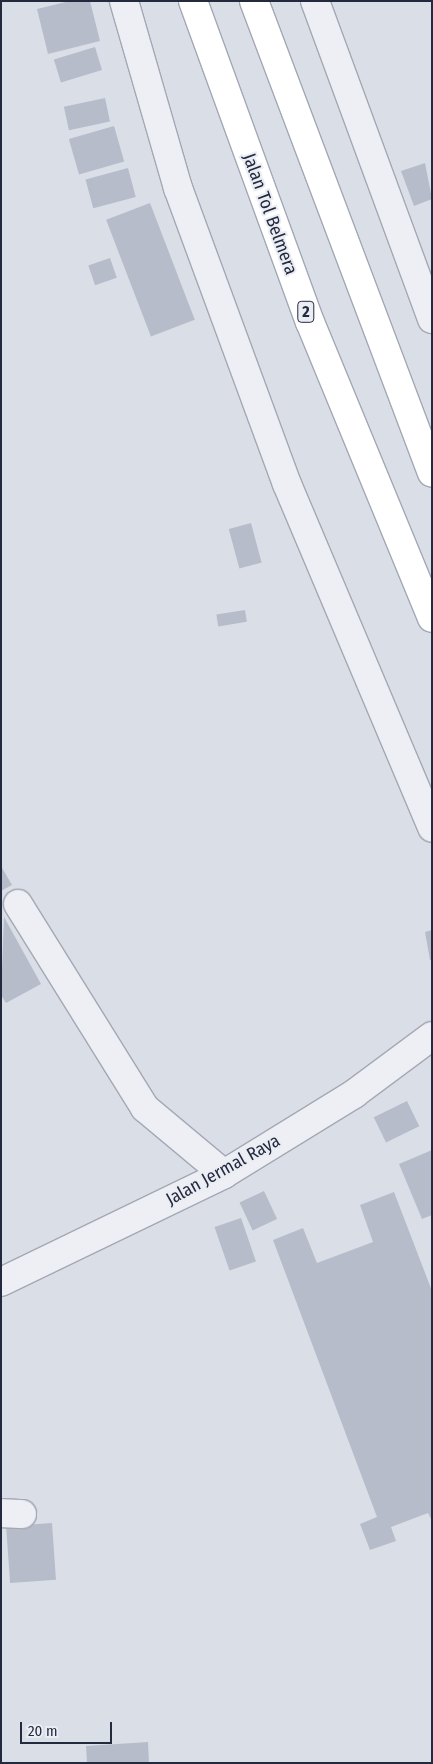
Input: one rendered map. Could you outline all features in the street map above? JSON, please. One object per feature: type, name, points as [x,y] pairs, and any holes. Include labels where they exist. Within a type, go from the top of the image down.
[{"type":"highway","name":"Jalan Tol Belmera","points":[[193,1],[310,322],[432,618]]},
{"type":"highway","points":[[254,1],[432,473]]},
{"type":"street","points":[[124,1],[178,188],[287,484],[432,828]]},
{"type":"street","points":[[315,1],[432,318]]},
{"type":"street","points":[[18,904],[145,1108],[224,1174]]},
{"type":"street","name":"Jalan Jermal Raya","points":[[1,1282],[224,1174],[354,1094],[432,1036]]},
{"type":"building","points":[[70,1],[90,1],[100,41],[48,54],[37,9]]},
{"type":"building","points":[[95,47],[102,70],[61,83],[54,60]]},
{"type":"building","points":[[105,98],[110,121],[69,130],[64,107]]},
{"type":"building","points":[[114,126],[124,162],[79,175],[69,139]]},
{"type":"building","points":[[425,163],[432,199],[414,206],[401,171]]},
{"type":"building","points":[[128,168],[136,197],[93,208],[85,179]]},
{"type":"building","points":[[150,203],[195,320],[151,337],[106,220]]},
{"type":"building","points":[[110,258],[117,278],[95,285],[88,265]]},
{"type":"building","points":[[251,523],[262,563],[239,569],[229,529]]},
{"type":"building","points":[[245,610],[247,622],[218,626],[216,615]]},
{"type":"building","points":[[1,866],[12,885],[1,891]]},
{"type":"building","points":[[4,917],[41,984],[6,1003],[1,995]]},
{"type":"building","points":[[432,930],[432,960],[430,960],[425,932]]},
{"type":"building","points":[[407,1101],[419,1126],[386,1142],[374,1117]]},
{"type":"building","points":[[432,1150],[432,1215],[422,1219],[399,1164]]},
{"type":"building","points":[[264,1191],[277,1219],[253,1231],[240,1202]]},
{"type":"building","points":[[394,1192],[432,1291],[432,1521],[428,1513],[391,1527],[396,1541],[370,1550],[360,1524],[377,1517],[273,1240],[303,1228],[317,1263],[373,1242],[360,1205]]},
{"type":"building","points":[[241,1218],[256,1261],[230,1271],[215,1227]]},
{"type":"building","points":[[52,1523],[56,1580],[10,1583],[6,1526]]},
{"type":"building","points":[[148,1742],[149,1763],[87,1763],[86,1746]]}]
